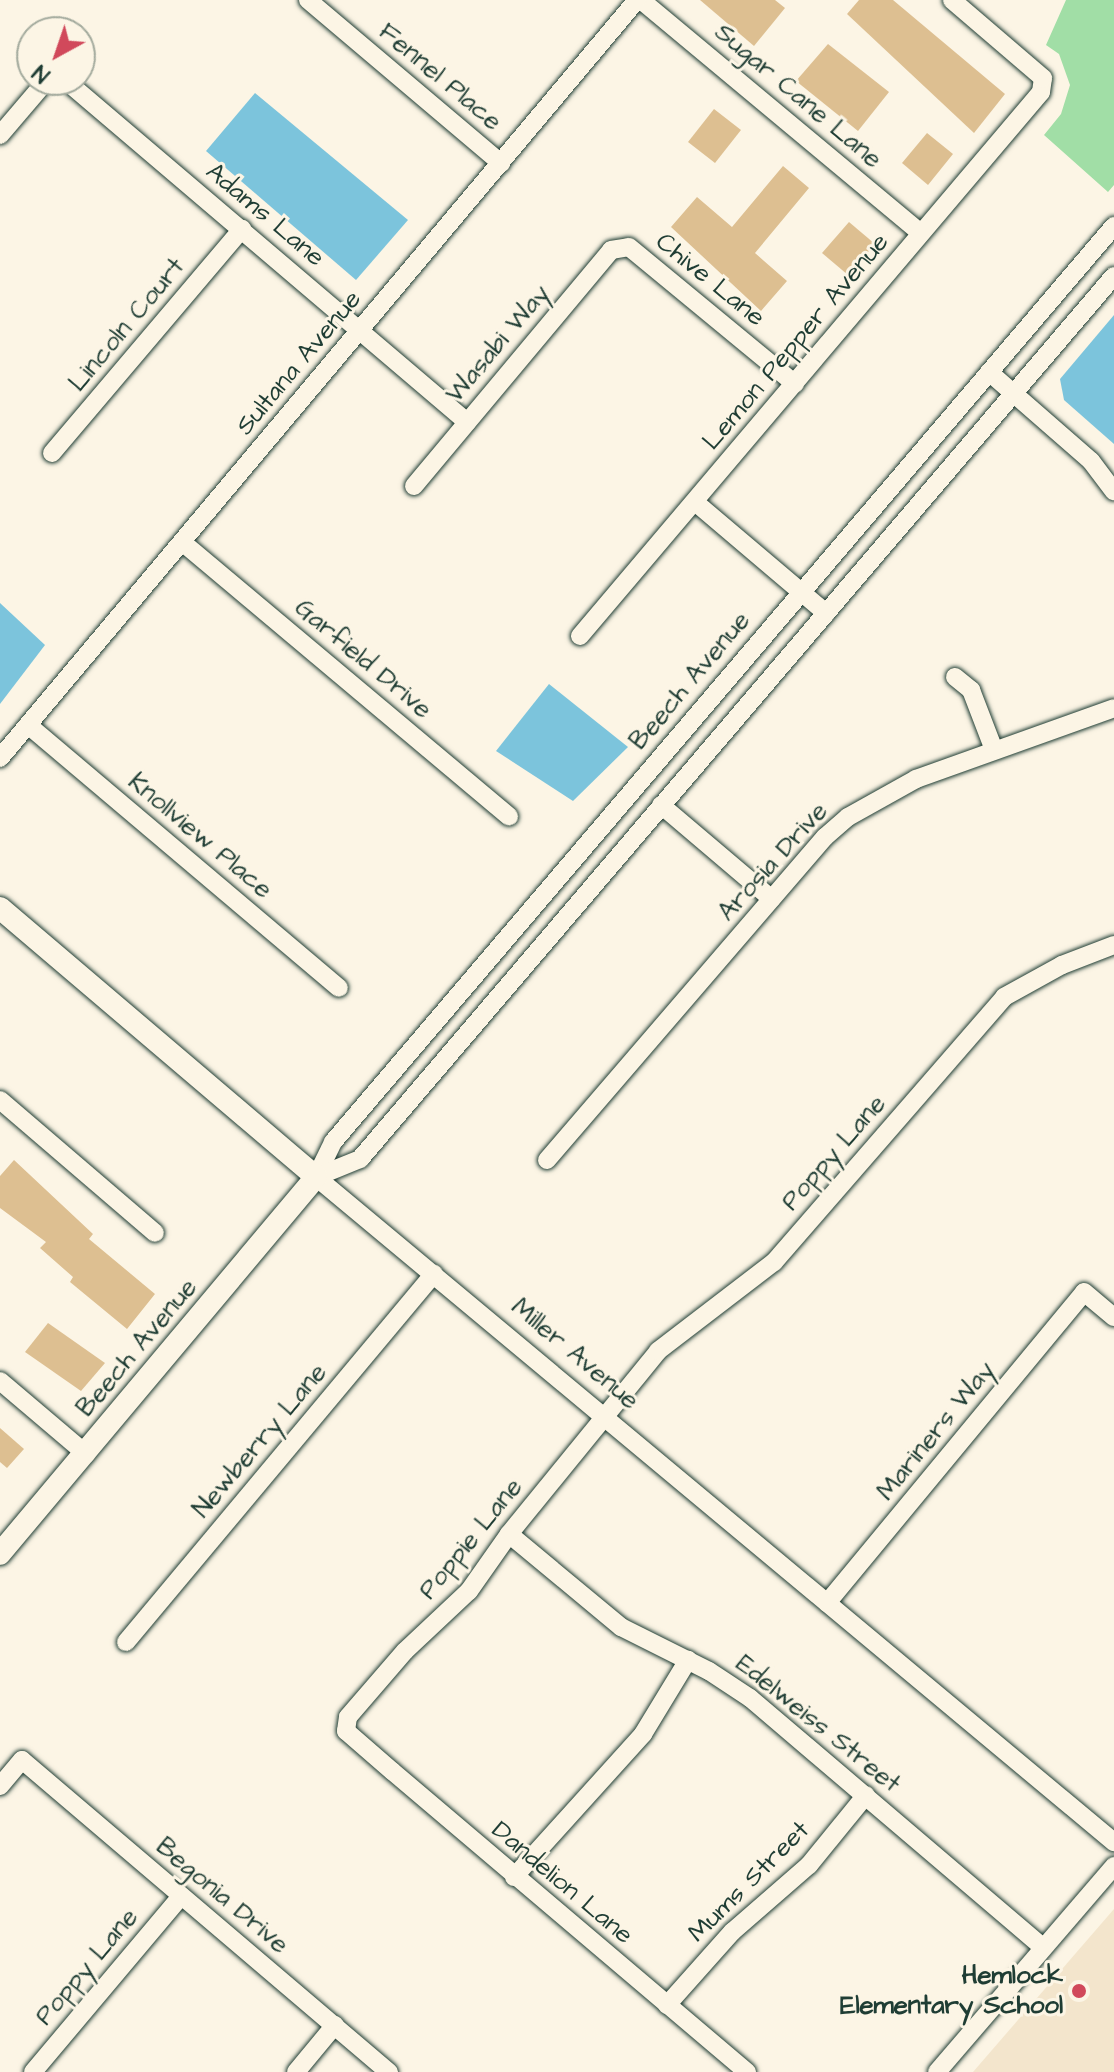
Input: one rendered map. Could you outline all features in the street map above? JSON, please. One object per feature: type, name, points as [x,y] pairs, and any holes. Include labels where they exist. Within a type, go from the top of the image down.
[{"type":"street","name":"Fennel Place","points":[[308,0],[501,163]]},
{"type":"street","name":"Sultana Avenue","points":[[0,758],[639,0]]},
{"type":"street","name":"Sugar Cane Lane","points":[[639,0],[921,233]]},
{"type":"street","name":"Lemon Pepper Avenue","points":[[580,636],[1041,92],[1043,78],[952,0]]},
{"type":"street","points":[[0,135],[33,96]]},
{"type":"street","name":"Adams Lane","points":[[84,96],[467,422]]},
{"type":"street","name":"Beech Avenue","points":[[0,1554],[316,1177],[333,1142],[1114,226]]},
{"type":"street","name":"Lincoln Court","points":[[52,453],[242,229]]},
{"type":"street","name":"Chive Lane","points":[[629,247],[795,384]]},
{"type":"street","name":"Wasabi Way","points":[[414,486],[611,250],[629,247]]},
{"type":"street","name":"Beech Avenue","points":[[316,1177],[360,1159],[1114,276]]},
{"type":"street","points":[[989,372],[1091,461],[1114,491]]},
{"type":"street","points":[[695,502],[826,613]]},
{"type":"street","name":"Garfield Drive","points":[[182,542],[509,816]]},
{"type":"street","points":[[955,677],[971,690],[994,750]]},
{"type":"street","name":"Arosia Drive","points":[[547,1160],[825,837],[872,800],[994,750],[1114,708]]},
{"type":"street","name":"Knollview Place","points":[[28,725],[339,988]]},
{"type":"street","points":[[661,805],[772,899]]},
{"type":"street","name":"Miller Avenue","points":[[0,908],[316,1177],[605,1414],[1114,1842]]},
{"type":"street","name":"Poppy Lane","points":[[605,1414],[658,1351],[774,1262],[1004,997],[1062,965],[1114,945]]},
{"type":"street","points":[[0,1100],[155,1233]]},
{"type":"street","name":"Newberry Lane","points":[[126,1642],[434,1274]]},
{"type":"street","name":"Mariners Way","points":[[827,1603],[1084,1292],[1114,1317]]},
{"type":"street","points":[[0,1381],[86,1454]]},
{"type":"street","name":"Poppie Lane","points":[[346,1731],[348,1717],[359,1702],[463,1598],[509,1534],[605,1414]]},
{"type":"street","name":"Edelweiss Street","points":[[509,1534],[621,1627],[688,1660],[750,1698],[1043,1947]]},
{"type":"street","points":[[514,1877],[643,1734],[688,1660]]},
{"type":"street","name":"Dandelion Lane","points":[[346,1731],[747,2072]]},
{"type":"street","name":"Begonia Drive","points":[[0,1786],[22,1760],[389,2072]]},
{"type":"street","name":"Mums Street","points":[[667,2005],[732,1932],[809,1865],[866,1795]]},
{"type":"street","points":[[937,2072],[1114,1866]]},
{"type":"street","name":"Poppy Lane","points":[[33,2072],[181,1896]]},
{"type":"street","points":[[296,2072],[335,2025]]},
{"type":"shaded area","name":"Hemlock Elementary School","points":[[1114,1909],[1114,2072],[973,2072]]},
{"type":"green space","points":[[1066,0],[1114,0],[1114,185],[1108,192],[1044,135],[1061,114],[1070,85],[1059,54],[1046,45]]},
{"type":"water","points":[[255,93],[408,220],[356,280],[206,151]]},
{"type":"water","points":[[1114,315],[1114,444],[1064,400],[1060,379]]},
{"type":"water","points":[[0,603],[45,645],[0,704]]},
{"type":"water","points":[[549,684],[628,747],[573,801],[496,751]]},
{"type":"building","points":[[700,0],[775,0],[785,8],[754,46]]},
{"type":"building","points":[[859,0],[893,0],[1005,94],[974,133],[847,14]]},
{"type":"building","points":[[828,44],[889,92],[858,131],[796,81]]},
{"type":"building","points":[[714,109],[741,130],[715,163],[688,142]]},
{"type":"building","points":[[927,133],[953,154],[928,185],[902,163]]},
{"type":"building","points":[[783,166],[809,188],[755,253],[787,281],[761,311],[671,227],[697,197],[732,227]]},
{"type":"building","points":[[849,222],[875,244],[848,275],[822,253]]},
{"type":"building","points":[[14,1160],[93,1234],[89,1239],[155,1294],[127,1329],[70,1282],[73,1277],[40,1248],[46,1242],[0,1208],[0,1176]]},
{"type":"building","points":[[48,1323],[105,1363],[81,1391],[25,1352]]},
{"type":"building","points":[[0,1428],[24,1449],[7,1468],[0,1462]]},
{"type":"place","name":"Hemlock Elementary School","points":[[1079,1991]]}]
